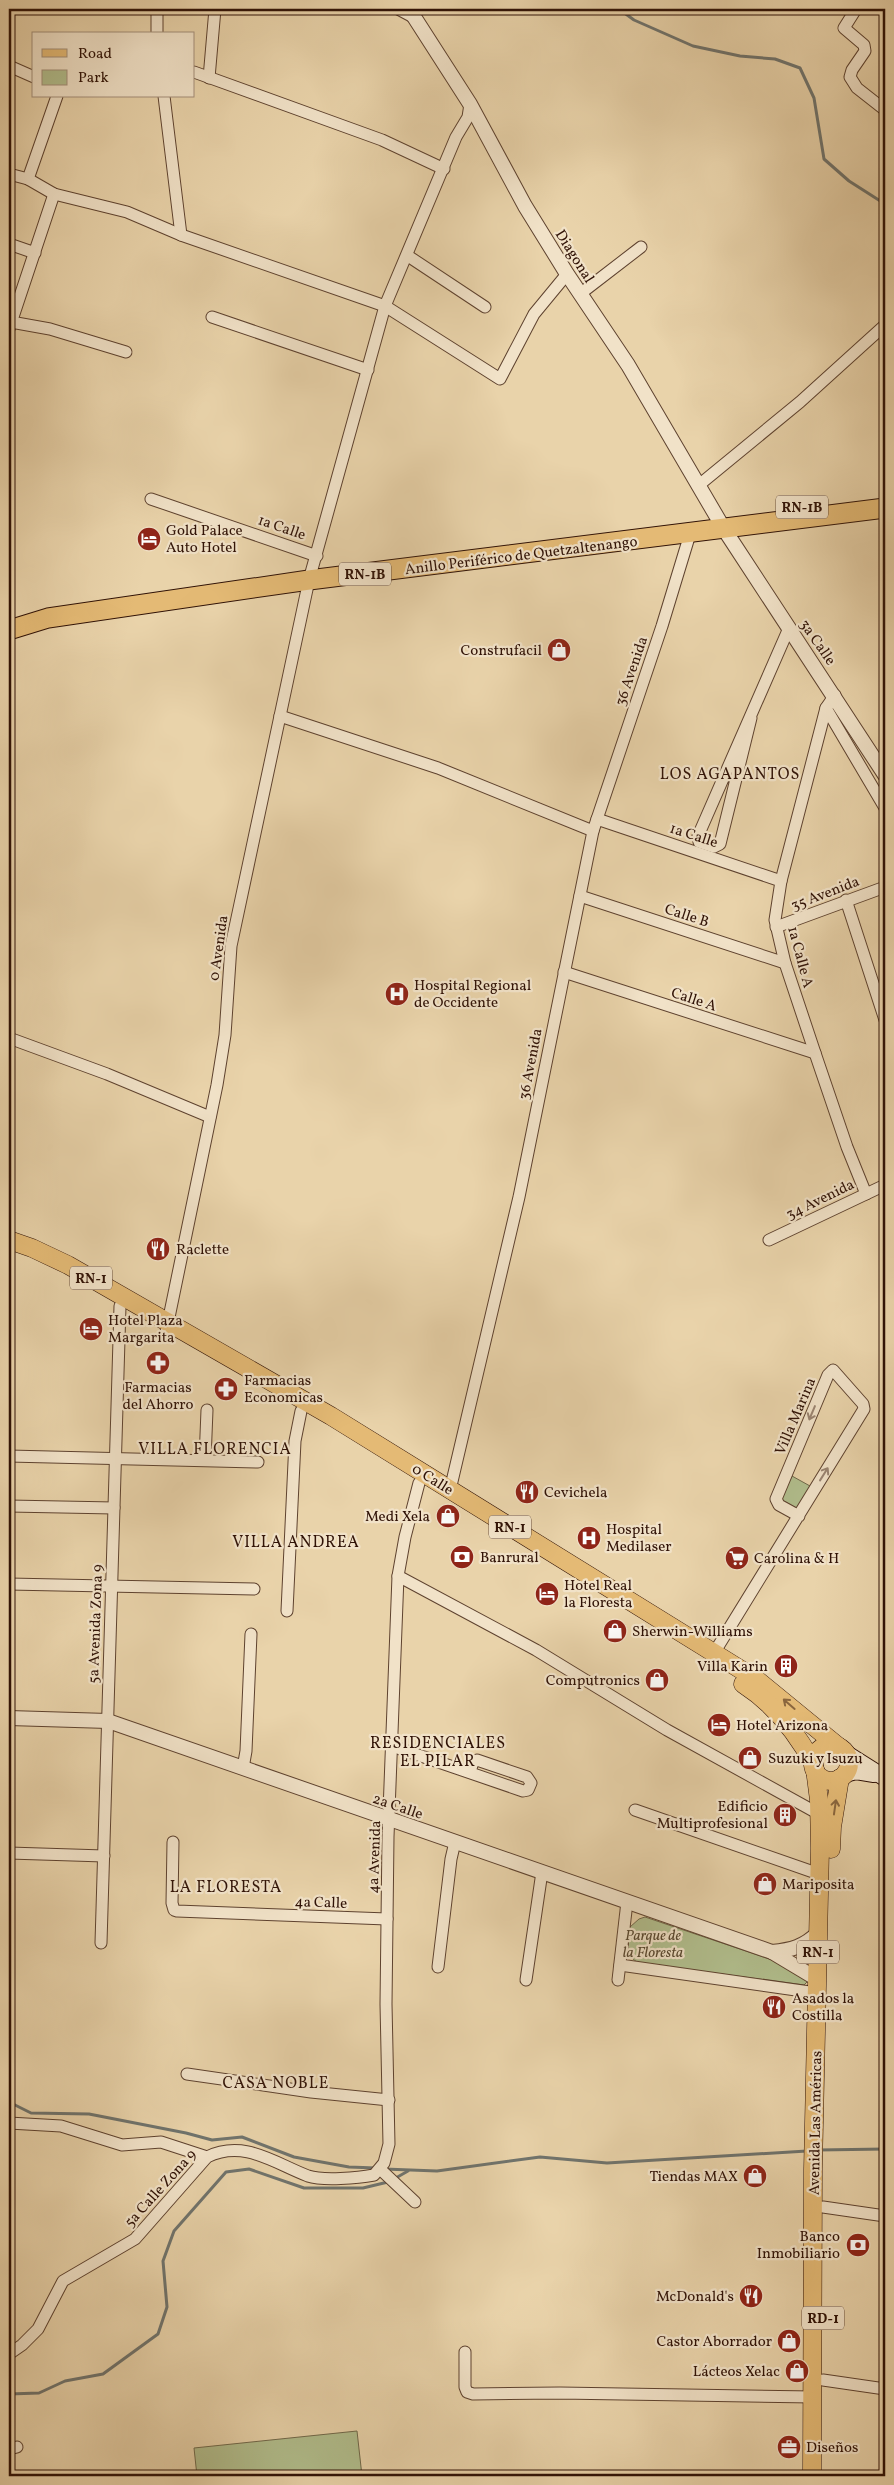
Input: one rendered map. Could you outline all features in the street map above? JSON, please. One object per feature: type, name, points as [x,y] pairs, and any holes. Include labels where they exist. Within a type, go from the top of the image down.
[{"type":"highway","name":"Anillo Periférico de Quetzaltenango","points":[[9,630],[48,618],[313,569],[690,534],[721,524],[885,495]]},
{"type":"highway","name":"Anillo Periférico de Quetzaltenango","points":[[9,617],[66,604],[313,569],[885,508]]},
{"type":"main road","name":"0 Calle","points":[[9,1240],[32,1248],[61,1262],[750,1688],[795,1733],[814,1767]]},
{"type":"main road","name":"0 Calle","points":[[9,1250],[59,1272],[120,1306],[265,1377],[776,1693],[843,1750]]},
{"type":"main road","points":[[834,1745],[885,1779],[865,1771],[834,1780],[824,1779],[814,1767],[815,1755],[823,1747],[834,1745]]},
{"type":"main road","name":"RN-1","points":[[843,1750],[849,1764],[843,1776]]},
{"type":"main road","name":"Avenida Las Américas","points":[[814,1767],[819,1814],[817,1986],[820,2136]]},
{"type":"main road","name":"Avenida Las Américas","points":[[812,2476],[819,2165],[830,1857],[832,1827],[843,1776]]},
{"type":"main road","name":"Avenida Las Américas","points":[[819,2165],[824,2207],[822,2476]]},
{"type":"street","points":[[157,9],[157,32]]},
{"type":"street","points":[[209,78],[215,9]]},
{"type":"street","points":[[398,9],[411,13]]},
{"type":"street","points":[[856,9],[844,28],[864,45],[865,51],[852,70],[850,77],[857,88],[885,110]]},
{"type":"street","name":"Diagonal","points":[[411,13],[470,104],[525,206],[567,274],[628,365],[721,524]]},
{"type":"street","points":[[9,66],[32,76]]},
{"type":"street","points":[[195,72],[382,140],[444,169]]},
{"type":"street","points":[[28,179],[56,98]]},
{"type":"street","points":[[164,98],[181,235]]},
{"type":"street","name":"0 Avenida","points":[[167,1328],[225,1035],[231,946],[313,569],[386,306],[456,137],[468,117],[470,104]]},
{"type":"street","points":[[9,174],[28,179],[54,194],[127,212],[181,235],[386,306],[500,379],[534,314],[567,274]]},
{"type":"street","points":[[54,194],[11,320],[50,329],[126,352]]},
{"type":"street","points":[[9,244],[35,253]]},
{"type":"street","points":[[580,294],[641,246]]},
{"type":"street","points":[[408,256],[485,308]]},
{"type":"street","points":[[212,318],[368,370]]},
{"type":"street","points":[[699,485],[800,402],[885,325]]},
{"type":"street","name":"1a Calle","points":[[151,499],[313,569]]},
{"type":"street","name":"3a Calle","points":[[721,524],[835,695],[885,774]]},
{"type":"street","name":"36 Avenida","points":[[450,1490],[519,1197],[593,831],[662,626],[690,534]]},
{"type":"street","points":[[751,718],[720,844],[714,847],[699,842],[698,836],[789,628]]},
{"type":"street","name":"1a Calle A","points":[[835,695],[826,708],[782,881],[776,912],[776,928],[785,963],[815,1053],[847,1147],[866,1194]]},
{"type":"street","points":[[826,708],[885,808]]},
{"type":"street","points":[[280,716],[438,768],[593,831]]},
{"type":"street","name":"1a Calle","points":[[597,819],[782,881]]},
{"type":"street","name":"35 Avenida","points":[[776,928],[846,900],[885,887]]},
{"type":"street","name":"Calle B","points":[[580,896],[785,963]]},
{"type":"street","points":[[846,900],[885,1020]]},
{"type":"street","name":"Calle A","points":[[564,972],[815,1053]]},
{"type":"street","points":[[9,1038],[107,1074],[210,1117]]},
{"type":"street","name":"34 Avenida","points":[[769,1240],[885,1185]]},
{"type":"street","name":"5a Avenida Zona 9","points":[[101,1943],[120,1306]]},
{"type":"street","name":"Villa Marina","points":[[714,1653],[799,1516],[864,1407],[833,1370],[828,1375],[776,1499],[779,1505],[799,1516]]},
{"type":"street","points":[[205,1460],[207,1410]]},
{"type":"street","points":[[287,1611],[295,1441],[301,1411]]},
{"type":"street","points":[[9,1456],[258,1462]]},
{"type":"street","name":"4a Avenida","points":[[380,2168],[389,2144],[386,2004],[387,1918],[398,1576],[404,1537],[419,1483]]},
{"type":"street","points":[[9,1506],[114,1508]]},
{"type":"street","points":[[398,1576],[536,1650],[667,1730],[819,1814]]},
{"type":"street","points":[[9,1584],[254,1589]]},
{"type":"street","points":[[243,1768],[246,1750],[251,1634]]},
{"type":"street","name":"2a Calle","points":[[9,1718],[108,1721],[772,1952],[817,1986]]},
{"type":"street","points":[[392,1746],[523,1791],[528,1790],[531,1783],[527,1777],[477,1760],[473,1762],[470,1772]]},
{"type":"street","points":[[635,1810],[819,1874]]},
{"type":"street","name":"4a Calle","points":[[173,1842],[172,1903],[174,1910],[387,1918]]},
{"type":"street","points":[[438,1967],[450,1859],[455,1842]]},
{"type":"street","points":[[9,1853],[104,1856]]},
{"type":"street","points":[[526,1980],[542,1872]]},
{"type":"street","points":[[618,1980],[627,1902]]},
{"type":"street","name":"2a Calle","points":[[772,1952],[801,1946],[818,1933]]},
{"type":"street","points":[[620,1965],[817,1986]]},
{"type":"street","points":[[187,2074],[312,2092],[389,2100]]},
{"type":"street","points":[[9,2123],[61,2126],[122,2145],[161,2142],[206,2157]]},
{"type":"street","name":"5a Calle Zona 9","points":[[9,2354],[22,2345],[38,2329],[63,2281],[135,2238],[206,2157],[221,2151],[247,2151],[316,2178],[370,2176],[380,2168]]},
{"type":"street","points":[[380,2168],[415,2202]]},
{"type":"street","points":[[824,2207],[885,2216]]},
{"type":"street","points":[[465,2352],[465,2387],[467,2392],[473,2394],[560,2393],[813,2397]]},
{"type":"street","points":[[822,2380],[885,2389]]},
{"type":"green space","points":[[792,1476],[810,1486],[798,1509],[780,1499]]},
{"type":"green space","name":"Parque de la Floresta","points":[[645,1917],[796,1968],[809,1980],[804,1985],[639,1963],[631,1956],[628,1948],[630,1927],[639,1919]]},
{"type":"green space","points":[[357,2431],[362,2476],[197,2476],[194,2448]]},
{"type":"waterway","points":[[619,9],[634,20],[693,46],[740,56],[775,59],[800,68],[814,98],[824,159],[849,181],[885,204]]},
{"type":"waterway","points":[[9,2102],[31,2113],[89,2114],[212,2140],[242,2137],[294,2157],[349,2167],[376,2168]]},
{"type":"waterway","points":[[818,2150],[885,2149]]},
{"type":"waterway","points":[[384,2169],[437,2171],[540,2157],[607,2163],[807,2151]]},
{"type":"waterway","points":[[9,2394],[39,2393],[65,2381],[103,2374],[158,2334],[167,2307],[163,2261],[174,2231],[226,2172],[249,2169],[304,2188],[363,2188],[388,2182]]},
{"type":"waterway","points":[[394,2179],[408,2171]]},
{"type":"place","name":"Gold Palace Auto Hotel","points":[[149,539]]},
{"type":"place","name":"Construfacil","points":[[559,650]]},
{"type":"place","name":"Hospital Regional de Occidente","points":[[397,994]]},
{"type":"place","name":"Raclette","points":[[158,1249]]},
{"type":"place","name":"Hotel Plaza Margarita","points":[[91,1329]]},
{"type":"place","name":"Farmacias del Ahorro","points":[[158,1363]]},
{"type":"place","name":"Farmacias Economicas","points":[[226,1389]]},
{"type":"place","name":"Cevichela","points":[[527,1492]]},
{"type":"place","name":"Medi Xela","points":[[448,1516]]},
{"type":"place","name":"Hospital Medilaser","points":[[589,1538]]},
{"type":"place","name":"Banrural","points":[[462,1557]]},
{"type":"place","name":"Carolina & H","points":[[737,1558]]},
{"type":"place","name":"Hotel Real la Floresta","points":[[547,1594]]},
{"type":"place","name":"Sherwin-Williams","points":[[615,1631]]},
{"type":"place","name":"Villa Karin","points":[[786,1666]]},
{"type":"place","name":"Computronics","points":[[657,1680]]},
{"type":"place","name":"Hotel Arizona","points":[[719,1725]]},
{"type":"place","name":"Suzuki y Isuzu","points":[[750,1758]]},
{"type":"place","name":"Edificio Multiprofesional","points":[[785,1815]]},
{"type":"place","name":"Mariposita","points":[[765,1884]]},
{"type":"place","name":"Asados la Costilla","points":[[774,2007]]},
{"type":"place","name":"Tiendas MAX","points":[[755,2176]]},
{"type":"place","name":"Banco Inmobiliario","points":[[858,2245]]},
{"type":"place","name":"McDonald's","points":[[751,2296]]},
{"type":"place","name":"Castor Aborrador","points":[[789,2341]]},
{"type":"place","name":"Lácteos Xelac","points":[[797,2371]]},
{"type":"place","name":"Diseños","points":[[789,2447]]},
{"type":"district","name":"LOS AGAPANTOS","points":[[730,773]]},
{"type":"district","name":"VILLA FLORENCIA","points":[[215,1448]]},
{"type":"district","name":"VILLA ANDREA","points":[[296,1541]]},
{"type":"district","name":"RESIDENCIALES EL PILAR","points":[[438,1751]]},
{"type":"district","name":"LA FLORESTA","points":[[226,1886]]},
{"type":"district","name":"CASA NOBLE","points":[[276,2082]]}]
